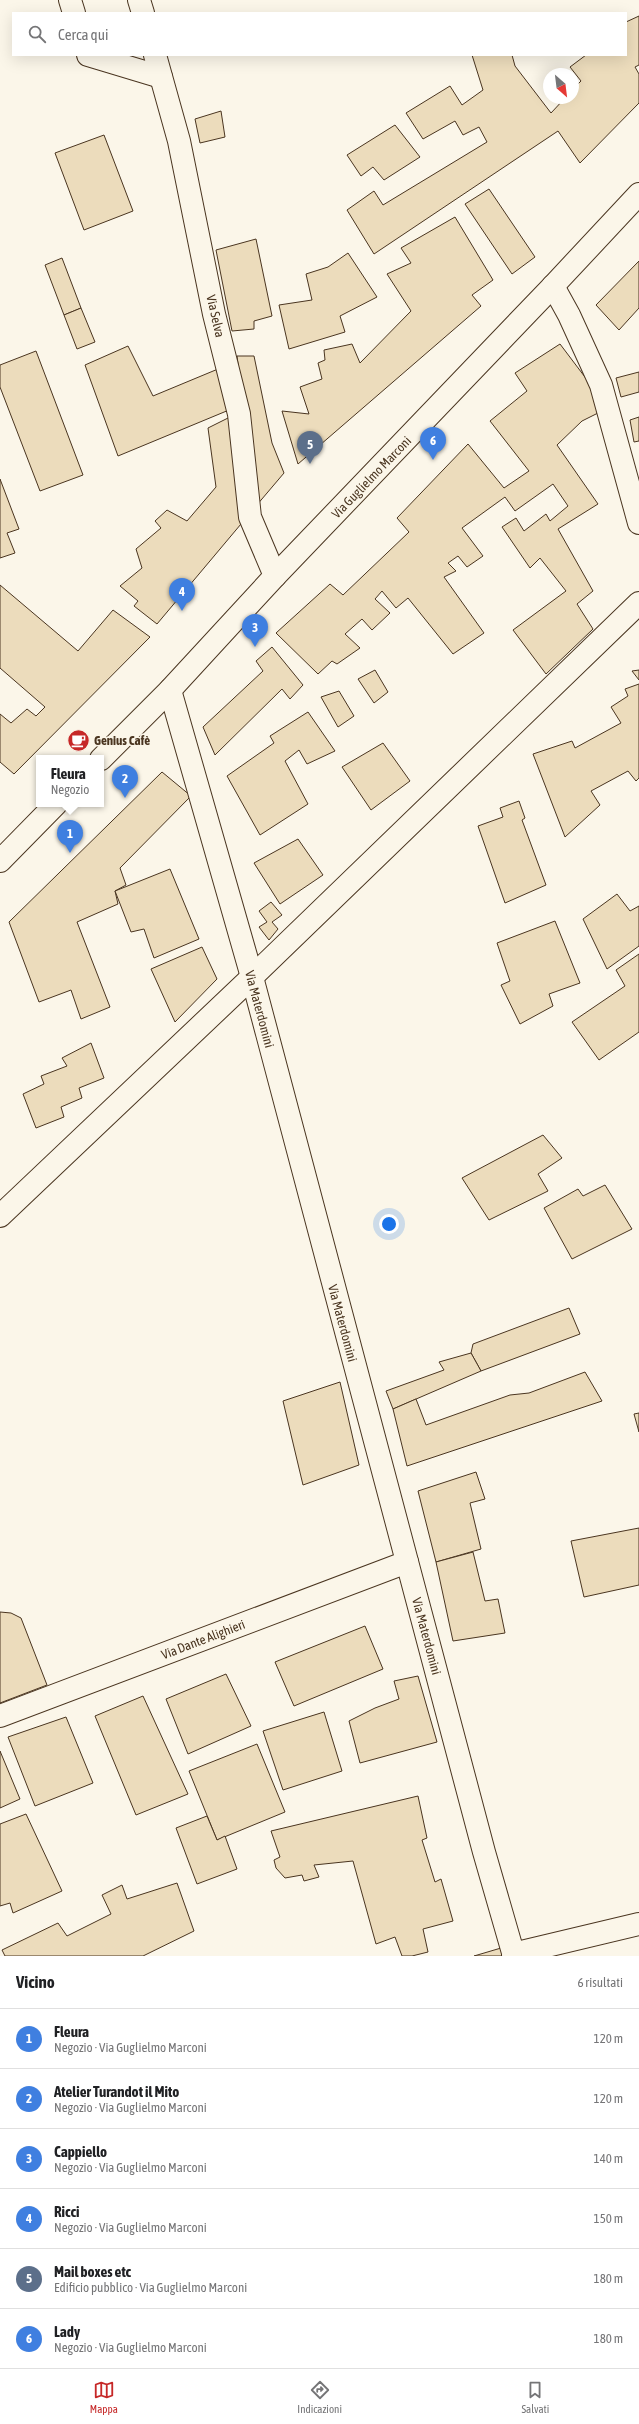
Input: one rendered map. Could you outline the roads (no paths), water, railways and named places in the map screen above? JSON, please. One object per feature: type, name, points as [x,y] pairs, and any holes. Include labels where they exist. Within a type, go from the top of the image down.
[{"type":"street","points":[[70,0],[74,12]]},
{"type":"street","points":[[139,0],[143,12]]},
{"type":"street","points":[[91,56],[161,77]]},
{"type":"street","name":"Via Selva","points":[[155,56],[179,141],[214,314],[239,414],[250,517],[275,576]]},
{"type":"street","name":"Via Guglielmo Marconi","points":[[104,755],[170,690],[275,576],[553,286],[639,194]]},
{"type":"street","points":[[553,286],[569,315],[601,385],[639,523]]},
{"type":"street","points":[[0,1216],[252,977],[639,603]]},
{"type":"street","name":"Via Materdomini","points":[[170,690],[252,977],[407,1562],[514,1955]]},
{"type":"street","points":[[0,861],[53,807]]},
{"type":"street","name":"Via Dante Alighieri","points":[[0,1716],[407,1562]]},
{"type":"street","points":[[514,1955],[639,1924]]},
{"type":"place","name":"Lady","points":[[433,460]]},
{"type":"place","name":"Mail boxes etc","points":[[310,464]]},
{"type":"place","name":"Ricci","points":[[182,611]]},
{"type":"place","name":"Cappiello","points":[[255,647]]},
{"type":"place","name":"Genius Cafè","points":[[79,740]]},
{"type":"place","name":"Atelier Turandot il Mito","points":[[125,798]]},
{"type":"place","name":"Fleura","points":[[70,853]]}]
